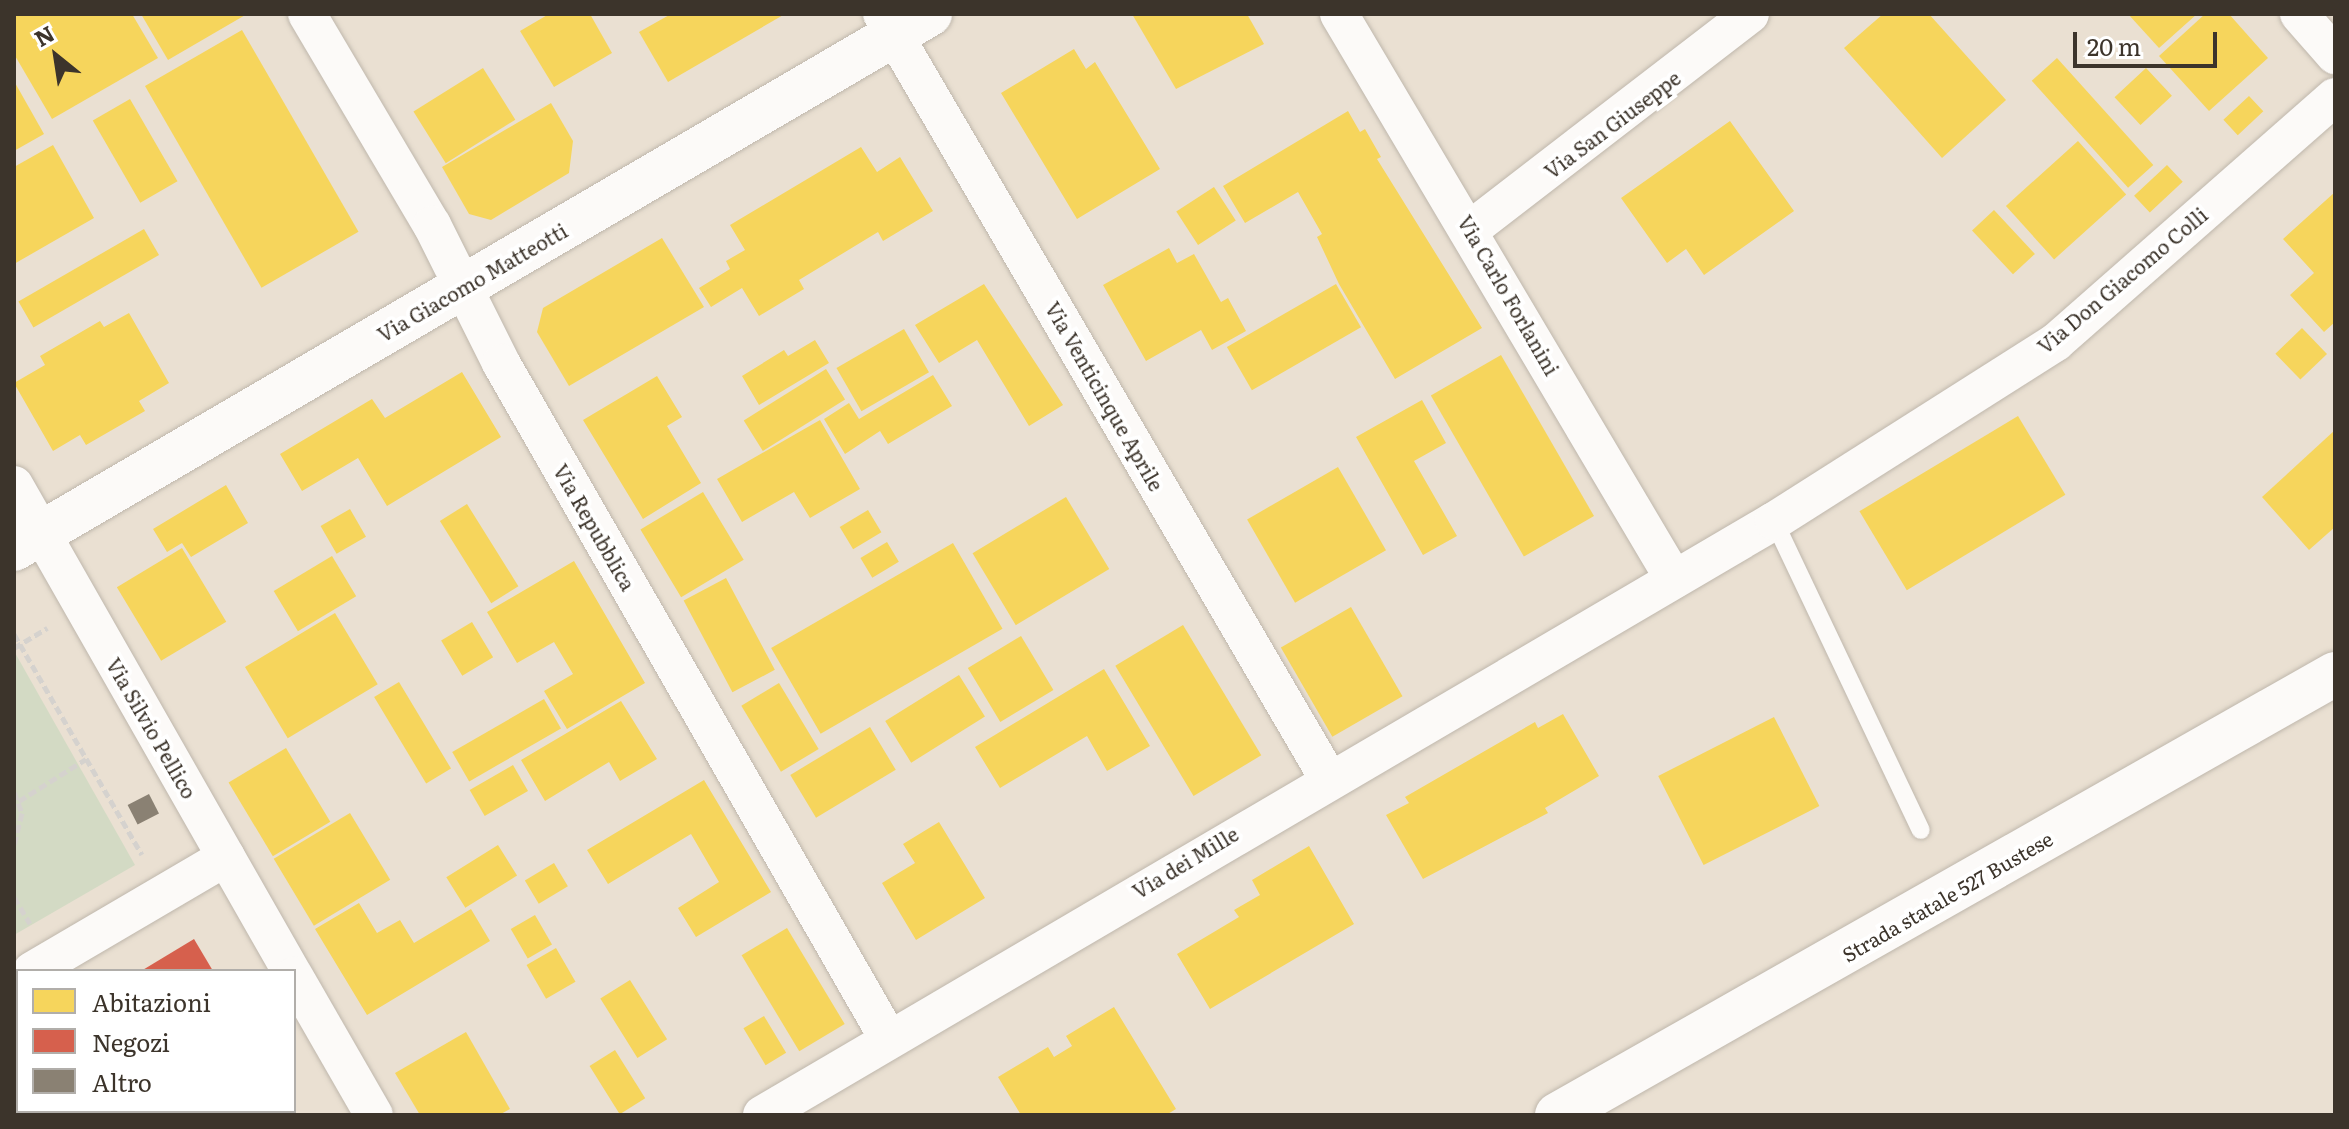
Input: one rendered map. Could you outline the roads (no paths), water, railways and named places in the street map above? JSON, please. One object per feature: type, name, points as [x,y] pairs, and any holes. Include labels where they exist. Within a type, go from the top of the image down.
[{"type":"street","name":"Via Repubblica","points":[[307,14],[432,225],[462,288],[888,1038]]},
{"type":"street","name":"Via Giacomo Matteotti","points":[[28,541],[462,288],[888,25],[930,14]]},
{"type":"street","name":"Via Carlo Forlanini","points":[[1339,14],[1471,229],[1674,579]]},
{"type":"street","name":"Via San Giuseppe","points":[[1471,229],[1750,14]]},
{"type":"street","points":[[2299,14],[2335,55]]},
{"type":"street","name":"Via Venticinque Aprile","points":[[888,25],[1328,778]]},
{"type":"street","name":"Via Don Giacomo Colli","points":[[1612,615],[1774,521],[2056,342],[2335,97]]},
{"type":"street","name":"Via Silvio Pellico","points":[[14,485],[28,541],[226,857],[291,969]]},
{"type":"street","name":"Via dei Mille","points":[[762,1115],[1328,778],[1612,615]]},
{"type":"street","name":"Strada statale 527 Bustese","points":[[1557,1115],[2335,674]]},
{"type":"street","points":[[35,969],[226,857]]},
{"type":"street","name":"Via Silvio Pellico","points":[[296,978],[374,1115]]},
{"type":"lane","points":[[1774,521],[1921,830]]}]
